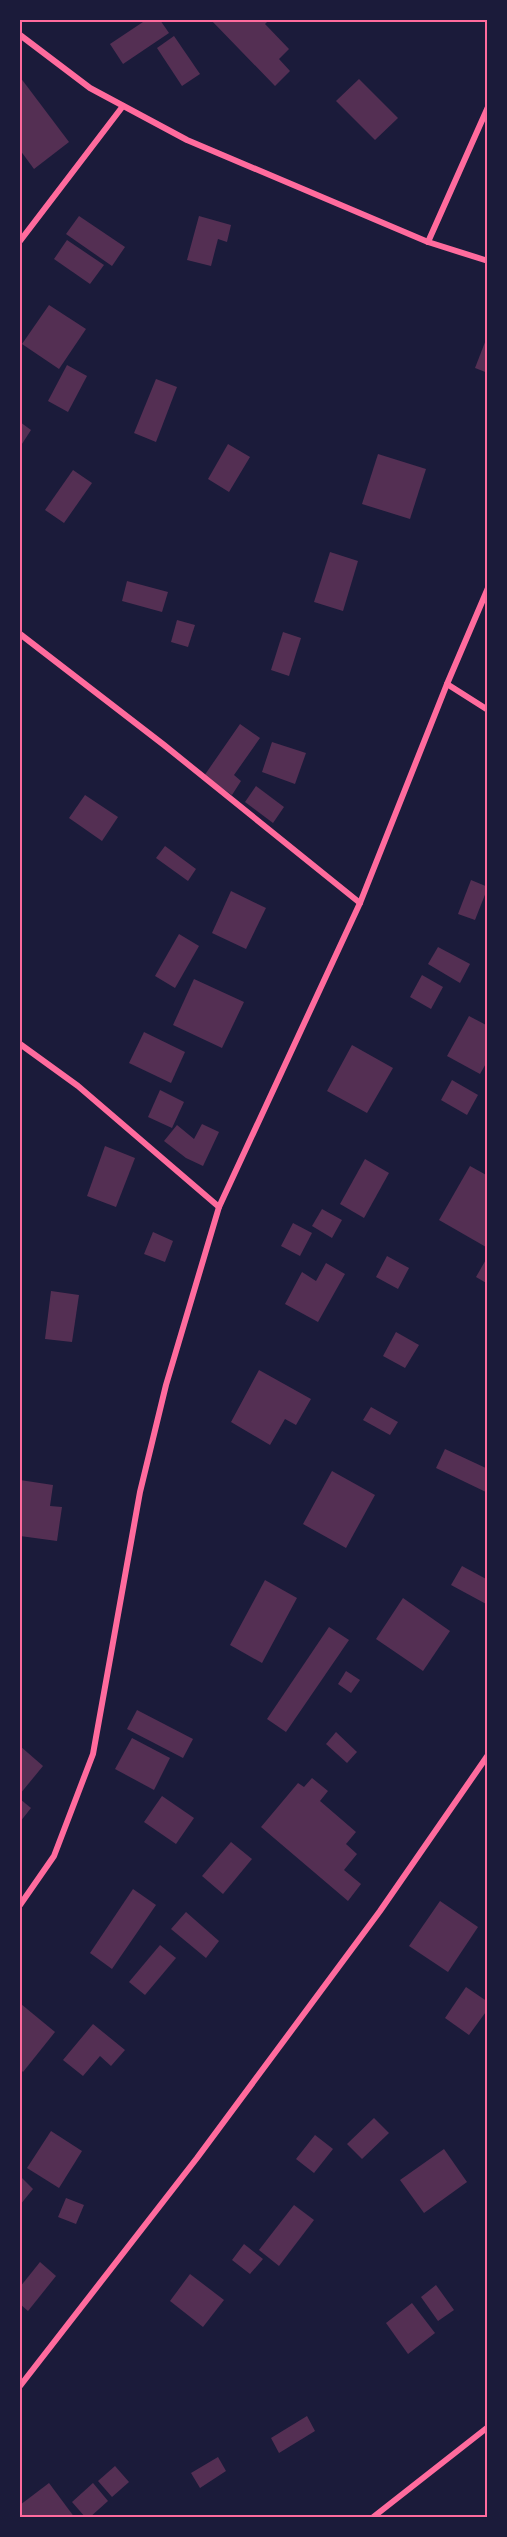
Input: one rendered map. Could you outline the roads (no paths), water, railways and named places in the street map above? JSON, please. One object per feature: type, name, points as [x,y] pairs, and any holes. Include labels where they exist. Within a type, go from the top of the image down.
[{"type":"street","points":[[20,35],[90,88],[187,140],[428,242],[488,261]]},
{"type":"street","points":[[20,242],[123,106]]},
{"type":"street","points":[[428,242],[488,107]]},
{"type":"street","points":[[20,1905],[54,1856],[93,1754],[140,1492],[166,1385],[219,1207],[360,903],[447,684],[488,588]]},
{"type":"street","points":[[20,634],[155,738],[360,903]]},
{"type":"street","points":[[447,684],[488,710]]},
{"type":"street","points":[[20,1044],[78,1086],[219,1207]]},
{"type":"street","points":[[20,2386],[197,2158],[345,1959],[488,1755]]},
{"type":"street","points":[[372,2517],[488,2427]]}]
